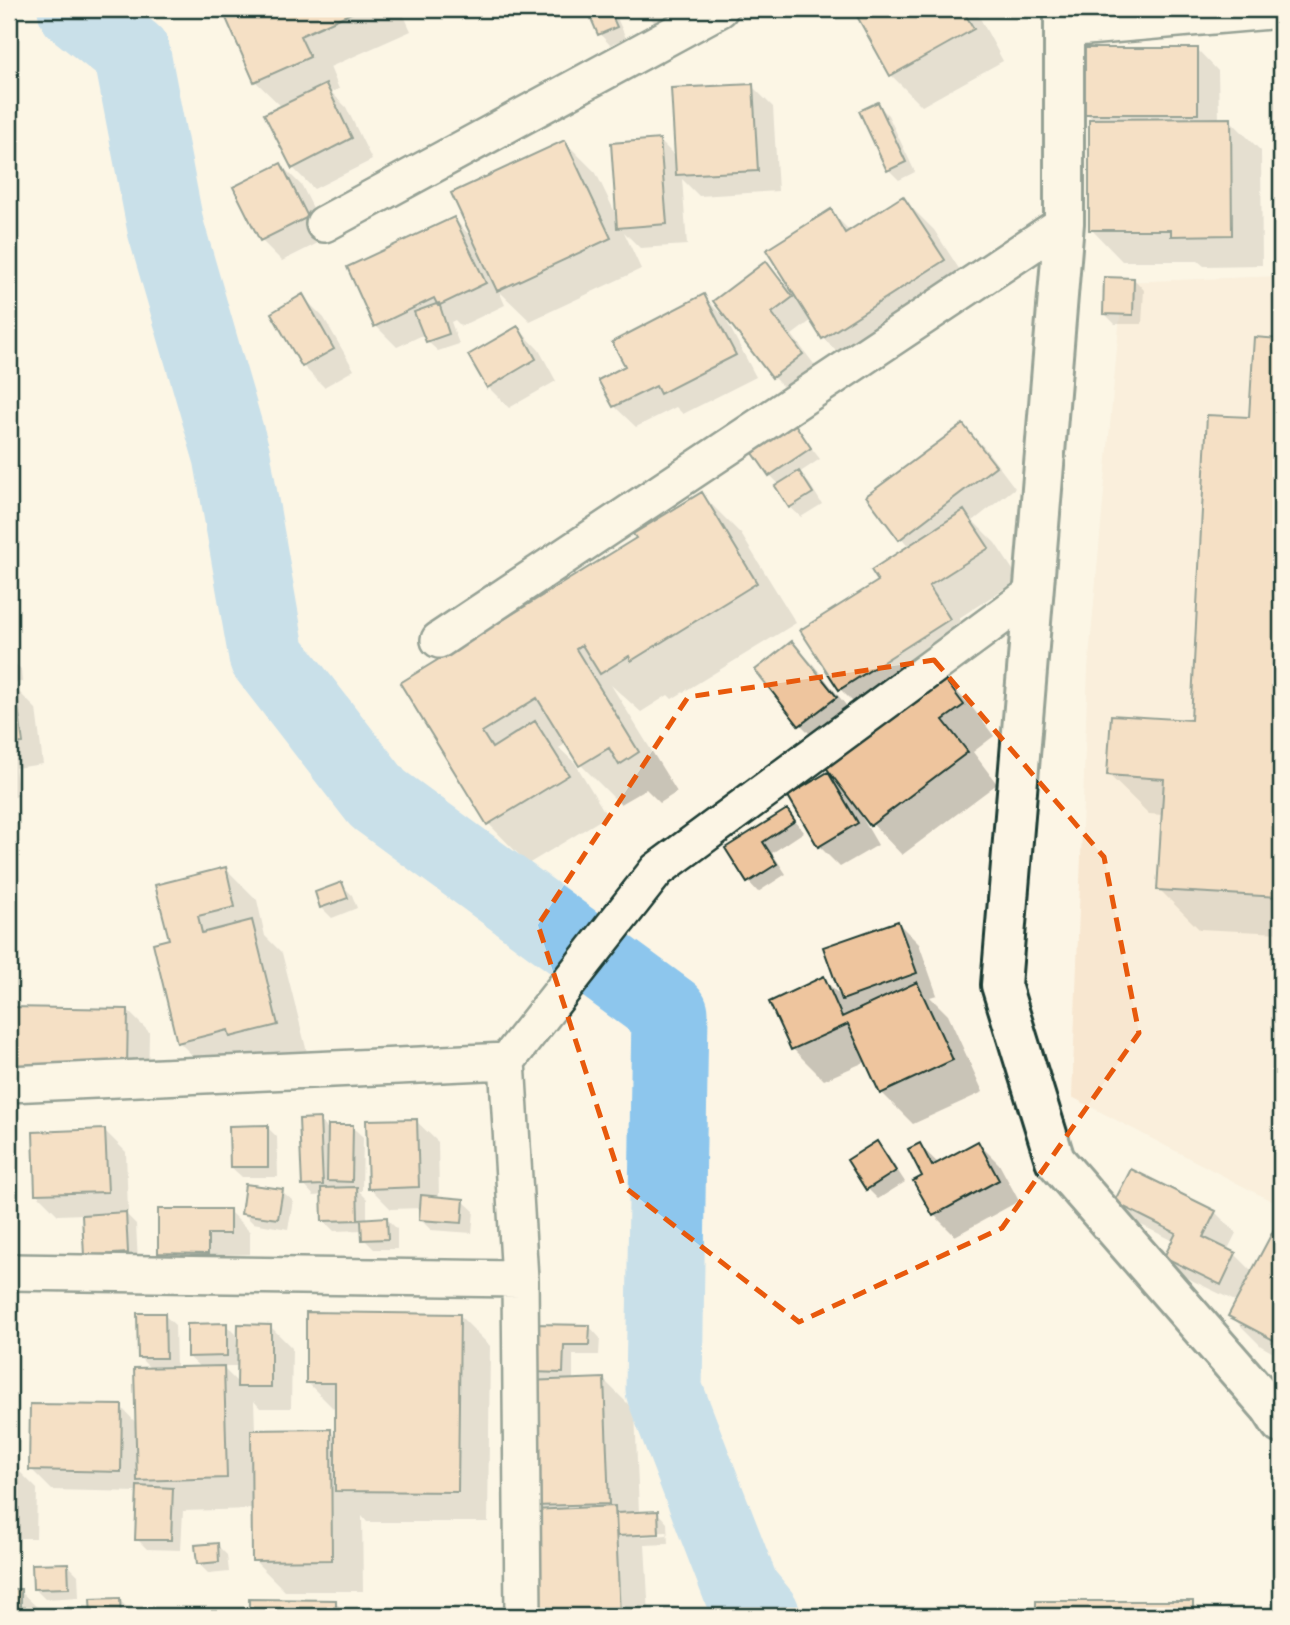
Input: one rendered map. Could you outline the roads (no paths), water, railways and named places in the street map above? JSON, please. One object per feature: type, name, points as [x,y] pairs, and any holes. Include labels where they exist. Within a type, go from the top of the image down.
[{"type":"street","points":[[324,224],[720,9]]},
{"type":"street","points":[[1281,10],[1064,19],[1063,223],[1001,985],[1055,1160],[1281,1424]]},
{"type":"street","points":[[439,640],[1063,223]]},
{"type":"street","points":[[523,1616],[520,1279],[507,1061],[657,870],[1034,592]]},
{"type":"street","points":[[9,1084],[507,1061]]},
{"type":"street","points":[[9,1272],[520,1279]]},
{"type":"waterway","points":[[76,9],[132,54],[166,229],[232,456],[267,656],[378,799],[670,1013],[664,1390],[742,1592],[762,1616]]}]
